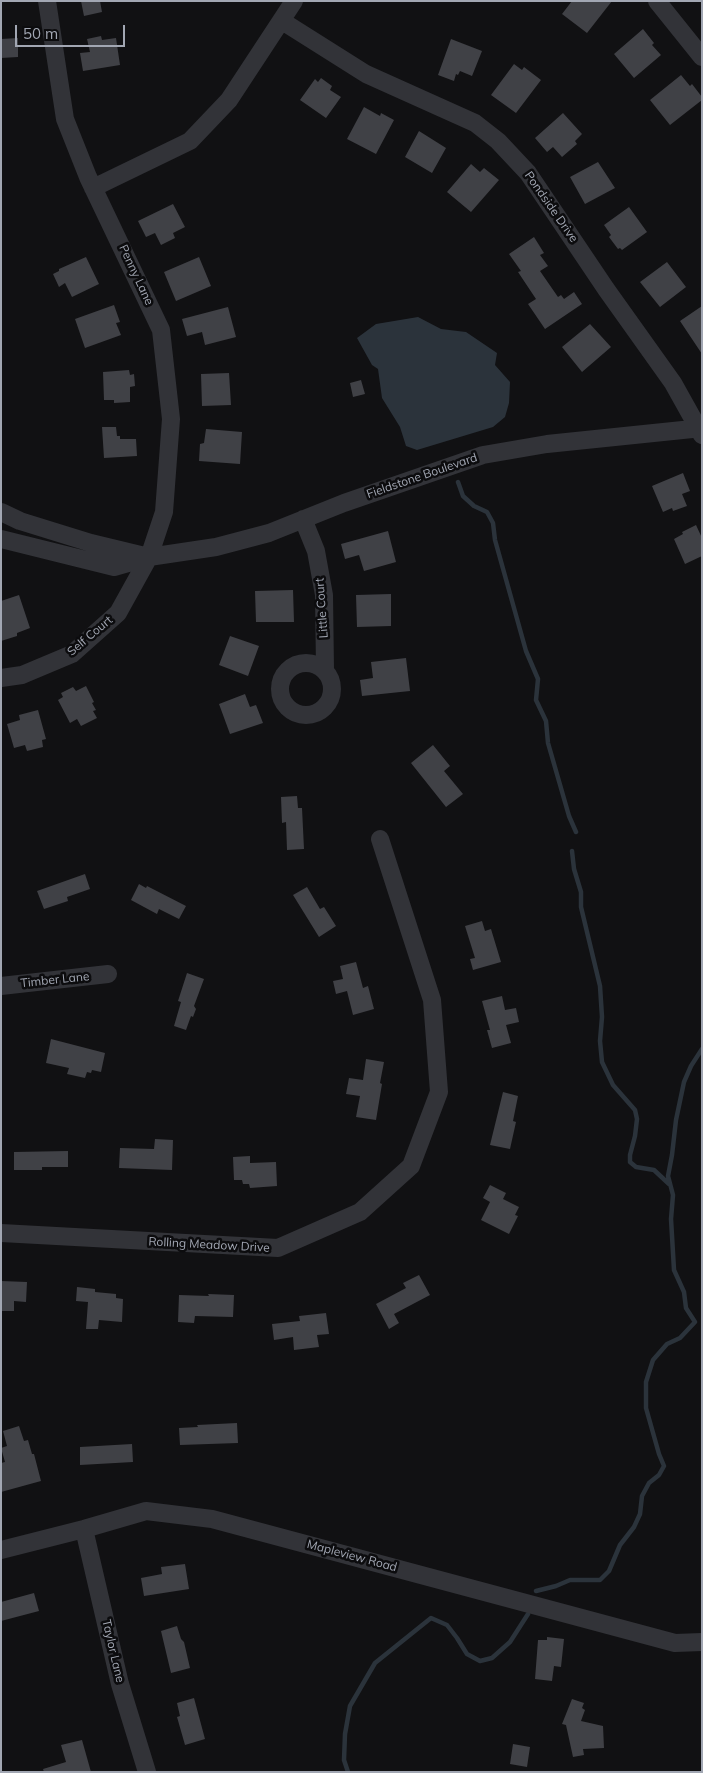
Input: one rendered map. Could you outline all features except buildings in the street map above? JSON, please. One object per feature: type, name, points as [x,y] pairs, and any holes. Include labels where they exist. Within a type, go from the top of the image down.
[{"type":"street","name":"Penny Lane","points":[[47,1],[64,119],[93,188],[161,330],[171,418],[164,512],[149,557]]},
{"type":"street","points":[[93,188],[190,141],[229,100],[294,1]]},
{"type":"street","points":[[657,1],[702,58]]},
{"type":"street","name":"Pondside Drive","points":[[282,21],[366,74],[475,123],[498,141],[528,173],[606,289],[673,383],[701,431]]},
{"type":"street","name":"Fieldstone Boulevard","points":[[1,539],[114,567],[149,557],[216,547],[269,533],[303,519],[483,455],[547,444],[701,431]]},
{"type":"street","name":"Fieldstone Boulevard","points":[[1,512],[20,521],[92,543],[149,557]]},
{"type":"street","name":"Little Court","points":[[303,519],[316,551],[324,595],[325,669]]},
{"type":"street","name":"Self Court","points":[[1,678],[22,675],[72,654],[118,613],[149,557]]},
{"type":"street","name":"Rolling Meadow Drive","points":[[1,1233],[278,1248],[360,1212],[411,1166],[439,1092],[432,1000],[380,839]]},
{"type":"street","name":"Timber Lane","points":[[1,986],[108,974]]},
{"type":"street","name":"Mapleview Road","points":[[1,1550],[146,1511],[212,1519],[675,1643],[702,1642]]},
{"type":"street","name":"Taylor Lane","points":[[84,1529],[120,1684],[147,1772]]},
{"type":"shaded area","points":[[418,317],[441,329],[466,332],[497,353],[495,365],[510,382],[509,403],[505,417],[493,427],[417,450],[406,446],[400,427],[382,398],[378,369],[372,365],[357,338],[376,324]]},
{"type":"waterway","points":[[458,482],[463,496],[474,506],[487,512],[493,523],[495,540],[526,651],[538,679],[536,700],[546,721],[548,743],[569,816],[576,832]]},
{"type":"waterway","points":[[572,851],[574,869],[581,892],[581,907],[600,986],[602,1062],[613,1085],[635,1110],[637,1119],[630,1162],[636,1167],[654,1170],[669,1184]]},
{"type":"waterway","points":[[536,1591],[570,1580],[600,1580],[609,1571],[620,1545],[634,1527],[640,1514],[642,1496],[649,1483],[659,1475],[664,1466],[646,1408],[646,1382],[653,1360],[667,1344],[680,1338],[695,1322],[686,1308],[684,1292],[674,1270],[671,1219],[673,1195],[668,1176],[676,1120],[684,1082],[691,1066],[702,1049]]},
{"type":"waterway","points":[[348,1772],[344,1760],[345,1734],[350,1706],[375,1663],[431,1618],[447,1625],[467,1654],[480,1661],[492,1658],[510,1642],[528,1614]]}]
